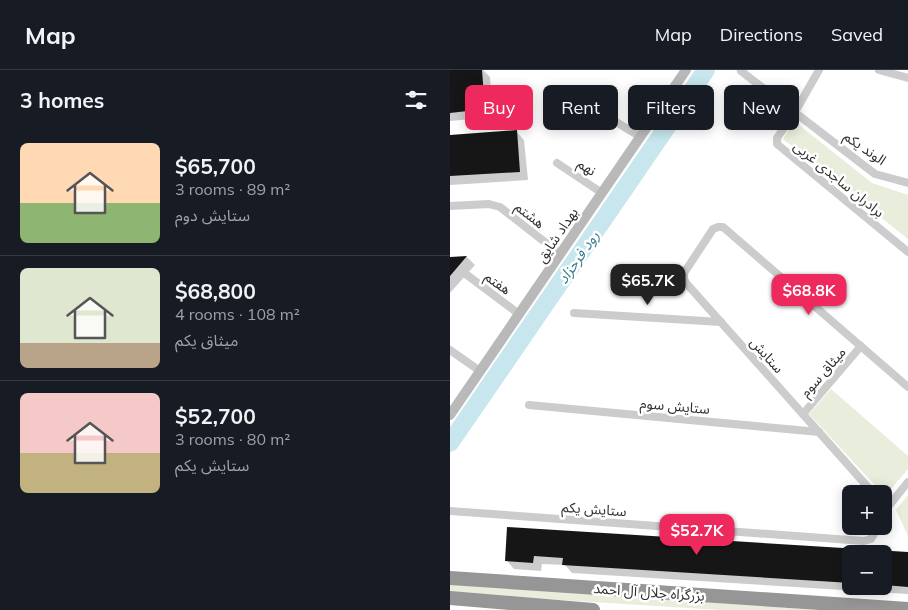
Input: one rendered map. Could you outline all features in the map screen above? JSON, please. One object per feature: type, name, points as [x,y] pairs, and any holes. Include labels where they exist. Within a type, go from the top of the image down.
[{"type":"highway","name":"بزرگراه جلال آل احمد","points":[[450,578],[908,609]]},
{"type":"highway","name":"بزرگراه جلال آل احمد","points":[[450,598],[593,610]]},
{"type":"street","name":"بهداد شایق","points":[[450,415],[685,70]]},
{"type":"street","points":[[799,105],[819,70]]},
{"type":"street","points":[[879,70],[908,78]]},
{"type":"street","name":"الوند یکم","points":[[741,71],[759,85]]},
{"type":"street","name":"الوند یکم","points":[[799,115],[875,174],[908,183]]},
{"type":"street","points":[[618,123],[641,137]]},
{"type":"street","name":"برادران ساجدی غربی","points":[[783,130],[777,138],[777,144],[908,252]]},
{"type":"street","name":"نهم","points":[[557,163],[602,193]]},
{"type":"street","name":"هشتم","points":[[450,206],[489,204],[500,207],[560,254]]},
{"type":"street","name":"ستایش","points":[[861,346],[723,228],[718,226],[713,229],[684,273],[684,279],[866,485]]},
{"type":"street","name":"هفتم","points":[[462,272],[519,314]]},
{"type":"street","points":[[574,313],[721,322]]},
{"type":"street","points":[[861,346],[908,387]]},
{"type":"street","name":"میثاق سوم","points":[[802,414],[861,346]]},
{"type":"street","points":[[450,350],[480,372]]},
{"type":"street","name":"ستایش سوم","points":[[529,406],[819,432]]},
{"type":"street","points":[[892,501],[908,482]]},
{"type":"street","name":"ستایش یکم","points":[[450,510],[864,541],[872,539],[874,535]]},
{"type":"green space","points":[[799,125],[872,183],[908,195],[908,239],[783,139],[788,130],[799,130]]},
{"type":"green space","points":[[831,389],[908,456],[908,469],[892,488],[892,485],[875,485],[809,414]]},
{"type":"green space","points":[[908,495],[908,536],[896,510]]},
{"type":"green space","points":[[450,584],[816,610],[721,610],[450,593]]},
{"type":"building","points":[[450,70],[482,70],[483,85],[465,85],[465,111],[450,113]]},
{"type":"building","points":[[517,130],[520,172],[450,176],[450,135]]},
{"type":"building","points":[[467,256],[450,276],[450,257]]},
{"type":"building","points":[[507,527],[842,548],[842,582],[562,565],[563,558],[534,556],[533,563],[505,561]]},
{"type":"building","points":[[892,551],[908,552],[908,587],[892,586]]},
{"type":"waterway","name":"رود فرحزاد","points":[[450,443],[706,70]]}]
